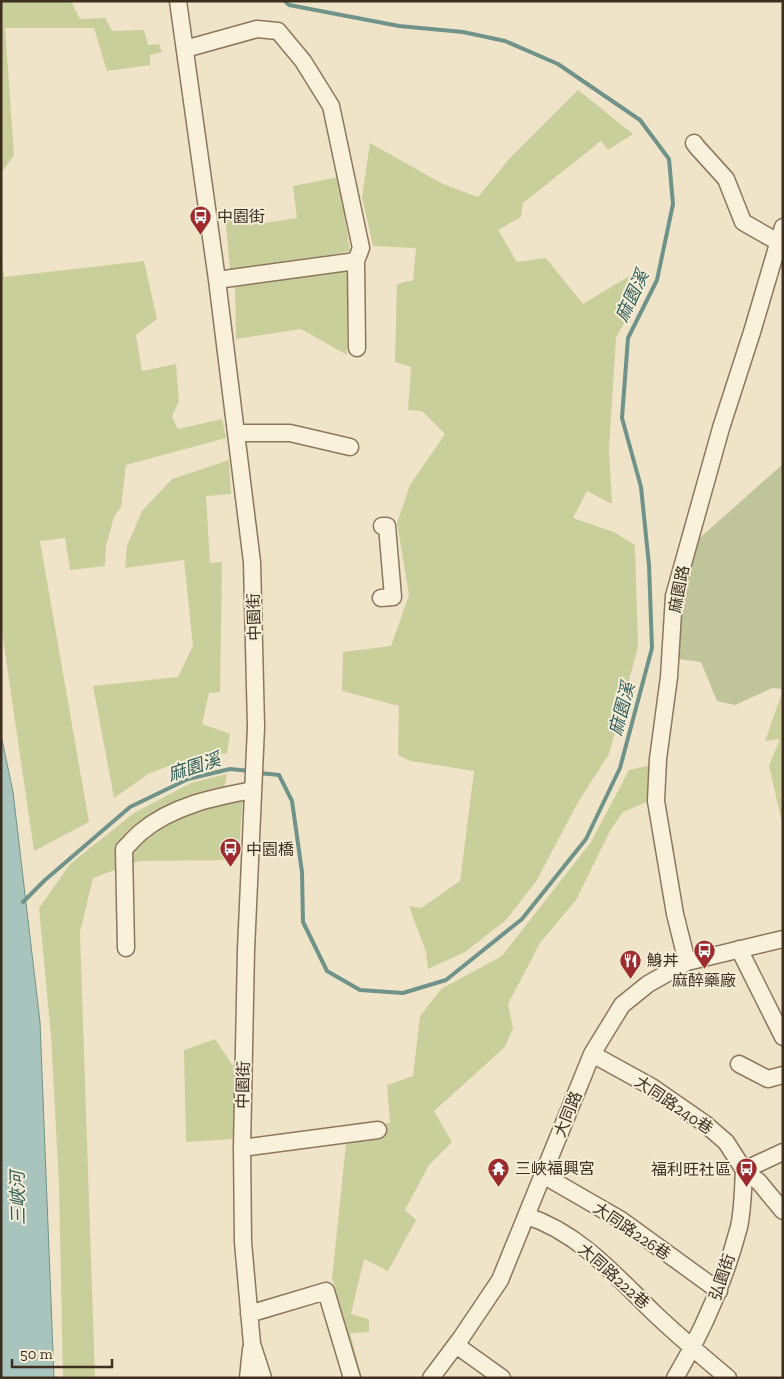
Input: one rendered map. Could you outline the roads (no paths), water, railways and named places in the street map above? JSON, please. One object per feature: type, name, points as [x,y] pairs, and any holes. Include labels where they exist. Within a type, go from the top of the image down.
[{"type":"street","name":"中園街","points":[[178,1],[217,280],[252,562],[256,727],[246,950],[242,1148],[243,1242],[252,1344],[263,1378]]},
{"type":"street","points":[[185,49],[257,29],[278,31],[303,60],[331,106],[361,248],[356,261],[357,348]]},
{"type":"street","points":[[694,143],[726,179],[743,222],[780,235]]},
{"type":"street","name":"麻園路","points":[[687,962],[675,914],[656,802],[658,760],[669,677],[674,596],[721,428],[752,332],[780,235]]},
{"type":"street","points":[[217,280],[356,261]]},
{"type":"street","points":[[236,433],[290,433],[350,447]]},
{"type":"street","points":[[381,598],[393,597],[388,526],[382,526]]},
{"type":"street","points":[[126,948],[124,849],[141,832],[171,813],[211,798],[253,790]]},
{"type":"street","name":"大同路","points":[[431,1378],[500,1280],[592,1054],[622,1004],[648,984],[687,962],[783,939]]},
{"type":"street","points":[[739,949],[783,1037]]},
{"type":"street","name":"大同路240巷","points":[[592,1054],[652,1087],[704,1122],[726,1142],[744,1170],[759,1182],[783,1211]]},
{"type":"street","points":[[739,1064],[768,1079],[783,1075]]},
{"type":"street","points":[[242,1148],[378,1130]]},
{"type":"street","points":[[744,1170],[783,1152]]},
{"type":"street","name":"弘園街","points":[[675,1378],[692,1348],[719,1291],[739,1226],[744,1170]]},
{"type":"street","name":"大同路226巷","points":[[543,1175],[621,1220],[719,1291]]},
{"type":"street","name":"大同路222巷","points":[[527,1216],[545,1222],[591,1251],[692,1348],[728,1378]]},
{"type":"street","points":[[249,1314],[326,1291],[352,1378]]},
{"type":"street","points":[[248,1378],[252,1344]]},
{"type":"street","points":[[456,1345],[502,1378]]},
{"type":"water","name":"三峽河","points":[[1,735],[13,792],[40,1022],[54,1378],[1,1378]]},
{"type":"waterway","name":"麻園溪","points":[[259,773],[279,775],[292,801],[302,872],[303,922],[327,971],[360,990],[403,993],[446,980],[522,919],[586,839],[620,768],[652,648],[649,565],[641,487],[622,418],[628,338],[657,280],[673,204],[669,159],[640,120],[558,64],[505,41],[463,32],[399,26],[289,5],[285,1]]},
{"type":"waterway","name":"麻園溪","points":[[23,902],[45,880],[130,807],[188,779],[230,769],[250,771]]},
{"type":"place","name":"中園街","points":[[201,235]]},
{"type":"place","name":"中園橋","points":[[230,868]]},
{"type":"place","name":"麻醉藥廠","points":[[704,970]]},
{"type":"place","name":"鯓丼","points":[[631,979]]},
{"type":"place","name":"三峽福興宮","points":[[499,1187]]},
{"type":"place","name":"福利旺社區","points":[[747,1188]]}]
